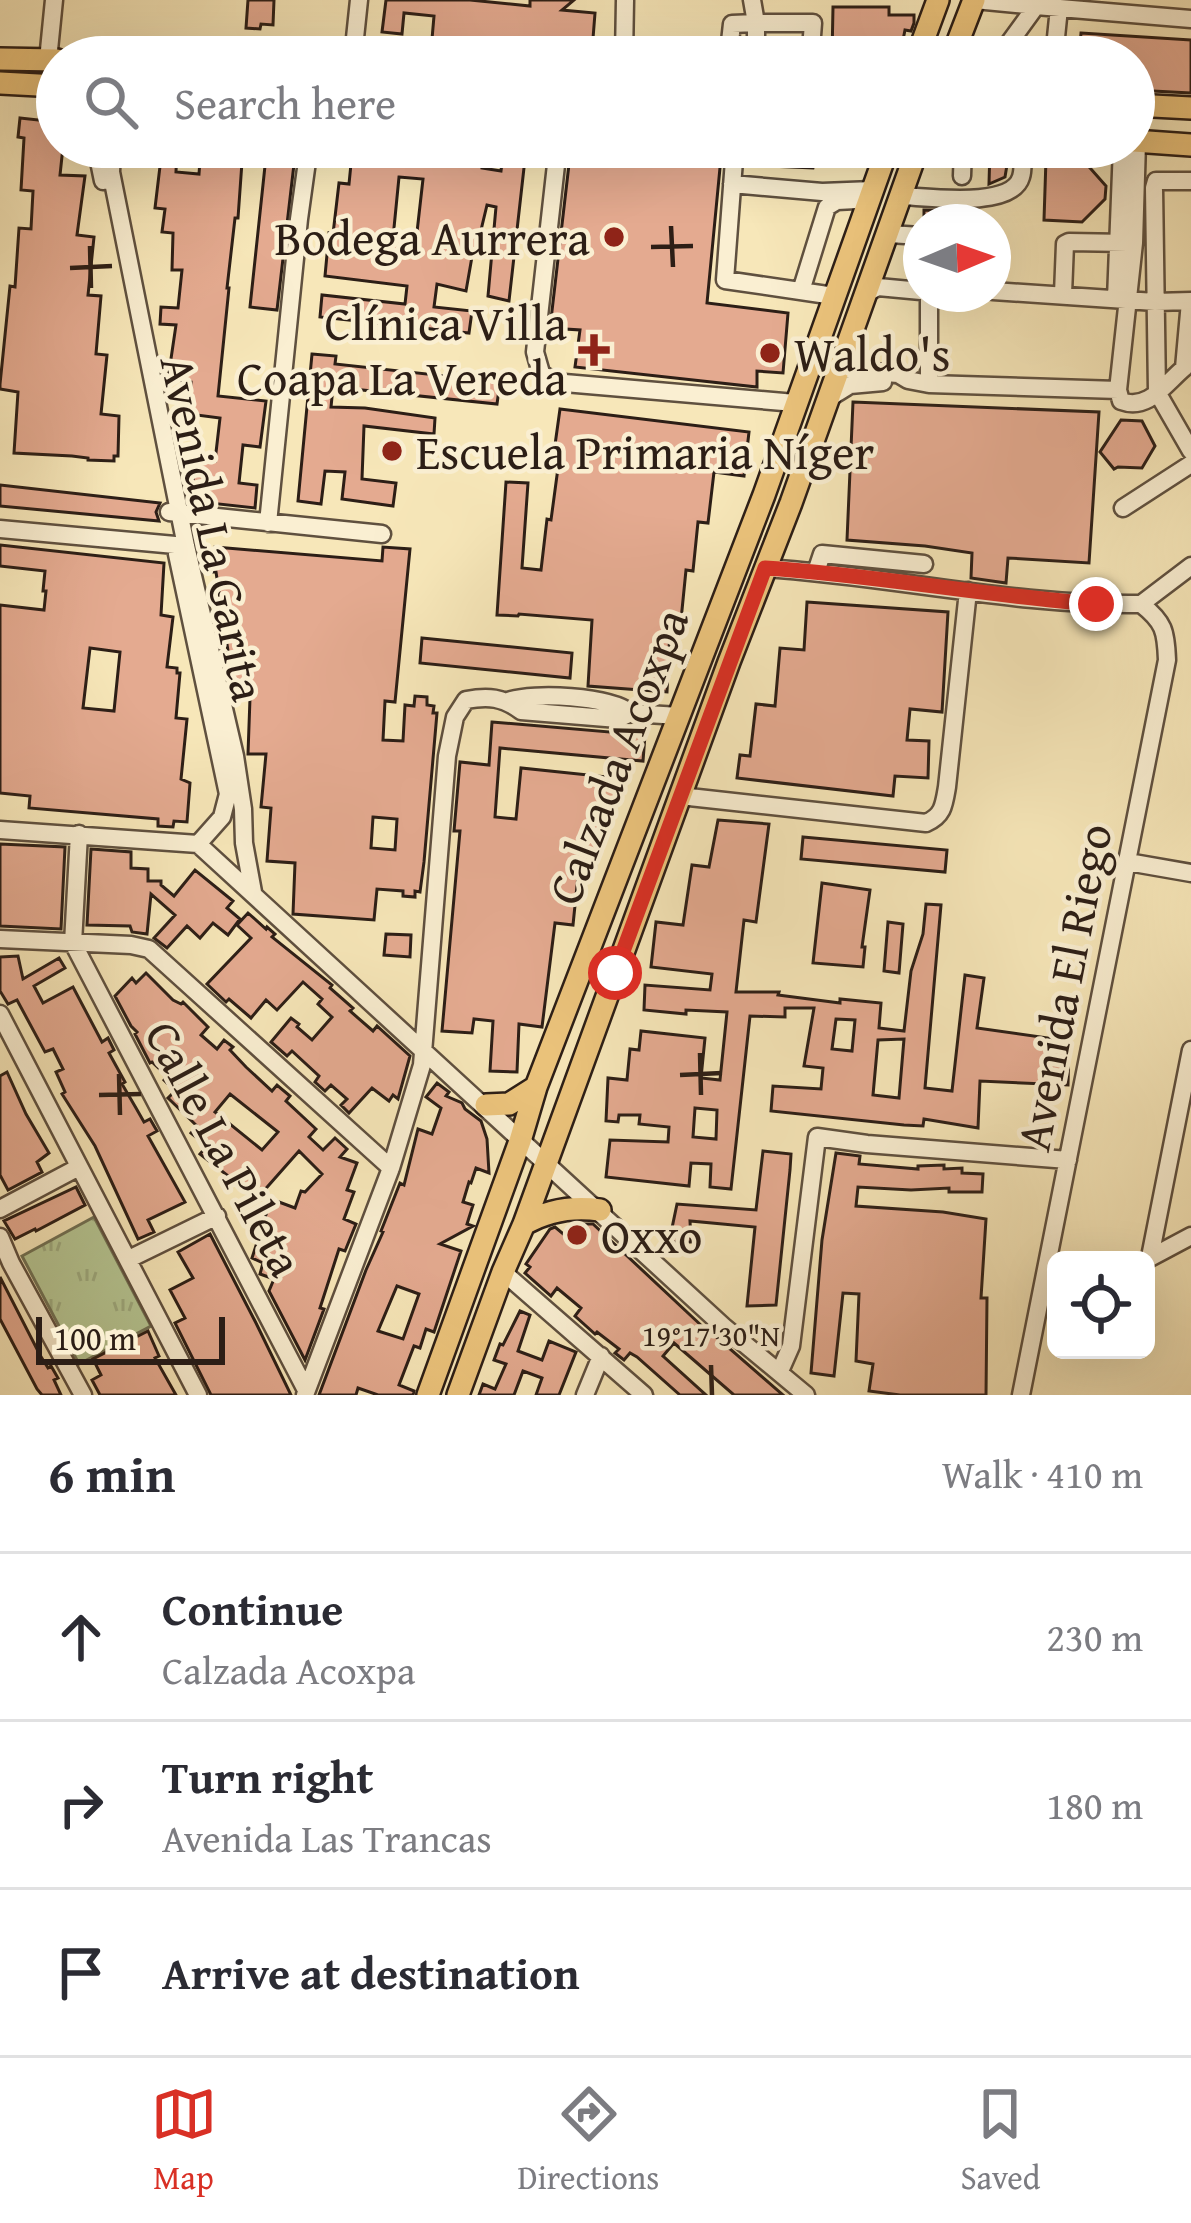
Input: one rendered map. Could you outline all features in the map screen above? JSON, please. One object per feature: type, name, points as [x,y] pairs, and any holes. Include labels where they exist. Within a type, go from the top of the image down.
[{"type":"main road","points":[[925,36],[938,0]]},
{"type":"main road","points":[[960,36],[975,0]]},
{"type":"main road","points":[[0,59],[36,60]]},
{"type":"main road","points":[[0,83],[36,85]]},
{"type":"main road","points":[[1155,106],[1191,109]]},
{"type":"main road","points":[[1155,144],[1191,145]]},
{"type":"main road","name":"Calzada Acoxpa","points":[[433,1382],[536,1087],[768,485],[881,168]]},
{"type":"main road","name":"Calzada Acoxpa","points":[[460,1388],[911,168]]},
{"type":"main road","points":[[768,485],[779,494],[794,494]]},
{"type":"main road","points":[[705,643],[732,653]]},
{"type":"main road","points":[[551,1048],[584,1059]]},
{"type":"main road","points":[[486,1106],[508,1104],[536,1087]]},
{"type":"main road","points":[[524,1224],[561,1209],[600,1210]]},
{"type":"main road","points":[[433,1382],[457,1378],[460,1388]]},
{"type":"street","points":[[53,36],[54,0]]},
{"type":"street","points":[[355,36],[359,0]]},
{"type":"street","points":[[624,36],[625,0]]},
{"type":"street","points":[[752,0],[757,36]]},
{"type":"street","points":[[975,0],[1191,19]]},
{"type":"street","points":[[1014,36],[1036,6]]},
{"type":"street","points":[[1056,36],[1059,8]]},
{"type":"street","points":[[731,36],[732,25],[813,22],[812,36]]},
{"type":"street","name":"Avenida La Garita","points":[[100,168],[228,794],[222,817],[198,844]]},
{"type":"street","name":"Avenida La Garita","points":[[111,168],[174,513]]},
{"type":"street","points":[[268,523],[306,168]]},
{"type":"street","points":[[556,168],[535,352],[541,374],[554,382],[795,403]]},
{"type":"street","points":[[733,168],[725,280],[834,296]]},
{"type":"street","points":[[962,193],[963,168]]},
{"type":"street","points":[[901,196],[1001,196],[1021,179],[1021,168]]},
{"type":"street","points":[[1011,291],[1063,294],[1123,299],[1155,302],[1191,301],[1187,377],[1156,392],[1147,403],[1121,401],[1118,390],[1123,299],[1127,243],[1130,168]]},
{"type":"street","points":[[1191,181],[1161,179],[1154,188],[1156,392],[1191,451]]},
{"type":"street","points":[[732,184],[871,195]]},
{"type":"street","points":[[801,291],[827,207],[871,195]]},
{"type":"street","points":[[889,234],[903,235]]},
{"type":"street","points":[[1063,294],[1064,244],[1127,243]]},
{"type":"street","points":[[876,267],[881,275],[903,278]]},
{"type":"street","points":[[868,292],[878,287],[903,290]]},
{"type":"street","points":[[926,312],[929,384]]},
{"type":"street","points":[[838,369],[898,374],[929,384],[1118,390]]},
{"type":"street","points":[[827,399],[850,385],[908,380]]},
{"type":"street","points":[[1123,508],[1191,464]]},
{"type":"street","points":[[174,513],[382,534]]},
{"type":"street","points":[[0,529],[181,546]]},
{"type":"street","name":"Avenida La Garita","points":[[181,546],[235,756],[253,893]]},
{"type":"street","points":[[816,572],[822,554],[924,564]]},
{"type":"street","points":[[765,568],[1096,604],[1141,604],[1191,566]]},
{"type":"street","points":[[680,796],[926,823],[937,819],[944,807],[968,591]]},
{"type":"street","name":"Avenida El Riego","points":[[1022,1395],[1167,660],[1166,636],[1158,617],[1141,604]]},
{"type":"street","points":[[305,1392],[391,1168],[416,1087],[447,756],[455,717],[466,700],[484,697],[508,701],[521,711],[618,718],[631,712],[679,716]]},
{"type":"street","points":[[0,830],[198,844],[723,1326],[806,1395]]},
{"type":"street","points":[[73,943],[79,834]]},
{"type":"street","points":[[1128,862],[1191,873]]},
{"type":"street","points":[[0,939],[149,949],[391,1168]]},
{"type":"street","name":"Calle La Pileta","points":[[73,943],[305,1392]]},
{"type":"street","points":[[0,1014],[198,1395]]},
{"type":"street","points":[[1150,1251],[1191,1050]]},
{"type":"street","points":[[1174,1138],[1191,1129]]},
{"type":"street","points":[[780,1371],[791,1346],[817,1137],[1068,1160]]},
{"type":"street","points":[[0,1209],[79,1167]]},
{"type":"street","points":[[129,1259],[217,1216]]},
{"type":"street","points":[[1155,1255],[1191,1236]]},
{"type":"street","points":[[0,1237],[83,1395]]},
{"type":"street","points":[[503,1272],[644,1395]]},
{"type":"street","points":[[1036,1324],[1047,1314]]},
{"type":"street","points":[[585,1395],[601,1356]]},
{"type":"green space","points":[[94,1217],[151,1326],[79,1364],[22,1256]]},
{"type":"building","points":[[248,0],[274,0],[273,25],[246,28]]},
{"type":"building","points":[[386,0],[530,6],[530,0],[574,0],[562,10],[595,13],[593,36],[432,36],[434,16],[404,13],[402,34],[382,32]]},
{"type":"building","points":[[833,7],[889,7],[889,15],[914,15],[911,31],[905,30],[904,36],[832,36]]},
{"type":"building","points":[[1155,38],[1191,40],[1191,93],[1155,91]]},
{"type":"building","points":[[20,118],[36,120],[36,168],[61,168],[60,175],[85,176],[77,235],[94,237],[88,295],[101,296],[96,354],[107,355],[101,414],[119,416],[114,461],[14,453],[18,392],[0,389],[0,384],[19,228],[31,229],[33,191],[21,190],[24,138],[18,137]]},
{"type":"building","points":[[160,168],[199,174],[199,168],[242,168],[218,396],[266,401],[260,447],[243,445],[239,483],[257,485],[255,508],[191,501],[195,459],[215,461],[220,418],[189,414],[191,382],[168,379],[176,325],[160,324],[161,307],[178,308],[182,270],[172,270],[173,233],[162,232],[165,209],[155,208]]},
{"type":"building","points":[[265,168],[294,168],[277,310],[250,307]]},
{"type":"building","points":[[351,168],[524,168],[509,301],[488,296],[496,207],[487,205],[466,291],[437,284],[434,307],[472,311],[469,333],[320,317],[322,295],[405,304],[407,286],[325,276],[339,183],[349,184]],"holes":[[[399,177],[423,179],[416,241],[393,238]]]},
{"type":"building","points":[[569,168],[720,168],[707,303],[788,313],[783,373],[757,371],[757,387],[575,367],[580,330],[550,328]]},
{"type":"building","points":[[989,168],[1006,168],[1005,177],[989,184]]},
{"type":"building","points":[[1046,168],[1090,168],[1106,186],[1105,199],[1082,222],[1044,220]]},
{"type":"building","points":[[312,354],[336,356],[335,364],[500,382],[497,404],[333,387],[331,407],[435,418],[434,434],[364,426],[362,479],[396,483],[393,506],[342,499],[345,472],[325,471],[321,504],[298,501]]},
{"type":"building","points":[[853,402],[1099,412],[1089,563],[1008,558],[1006,583],[971,578],[972,553],[847,540]]},
{"type":"building","points":[[560,409],[749,432],[744,476],[714,472],[708,523],[698,522],[693,571],[686,570],[680,630],[670,629],[667,692],[588,686],[592,620],[497,615],[506,482],[528,483],[522,568],[541,570],[560,453],[554,452]]},
{"type":"building","points":[[1121,420],[1142,421],[1155,446],[1142,468],[1114,469],[1100,452]]},
{"type":"building","points":[[0,485],[160,503],[159,521],[0,506]]},
{"type":"building","points":[[0,545],[164,563],[161,615],[173,617],[167,667],[180,673],[176,718],[187,719],[181,779],[190,783],[187,822],[158,826],[158,819],[29,808],[30,796],[0,793],[0,605],[44,610],[46,591],[45,571],[0,566]],"holes":[[[90,648],[120,652],[114,711],[83,708]]]},
{"type":"building","points":[[215,547],[382,561],[383,547],[410,549],[395,702],[385,701],[383,740],[403,741],[405,705],[414,706],[415,696],[427,697],[427,705],[437,713],[424,862],[415,897],[377,889],[374,920],[293,914],[295,863],[267,861],[271,808],[261,807],[266,754],[248,754],[250,698],[235,697],[213,572]],"holes":[[[373,817],[397,819],[395,850],[371,848]]]},
{"type":"building","points":[[807,602],[948,612],[942,712],[910,709],[907,740],[929,741],[928,778],[895,776],[893,796],[737,778],[740,755],[750,756],[756,704],[775,706],[780,648],[804,650]]},
{"type":"building","points":[[422,638],[572,653],[570,678],[420,663]]},
{"type":"building","points":[[492,722],[645,735],[643,761],[500,748],[495,817],[516,819],[521,768],[617,778],[612,818],[601,817],[596,867],[579,866],[573,925],[555,923],[542,1027],[519,1024],[517,1072],[490,1071],[493,1021],[474,1019],[472,1033],[442,1031],[460,831],[454,831],[460,762],[489,765]]},
{"type":"building","points":[[718,820],[769,824],[756,922],[744,920],[736,992],[881,1003],[879,1028],[904,1031],[926,904],[941,905],[925,1088],[952,1091],[965,975],[984,978],[977,1028],[1069,1041],[1068,1085],[980,1081],[978,1128],[924,1119],[923,1126],[771,1111],[773,1086],[821,1089],[823,1068],[804,1066],[814,1008],[785,1008],[785,1017],[750,1016],[731,1189],[710,1187],[711,1164],[691,1163],[689,1186],[606,1177],[610,1140],[668,1142],[669,1127],[639,1124],[640,1115],[619,1115],[618,1122],[606,1121],[608,1078],[627,1080],[630,1049],[639,1050],[641,1031],[705,1038],[701,1078],[720,1080],[727,1012],[644,1010],[645,985],[710,990],[712,974],[651,967],[656,922],[683,925],[692,865],[709,867]],"holes":[[[836,1019],[855,1020],[852,1051],[832,1049]],[[904,1039],[899,1098],[873,1095],[878,1040]],[[695,1108],[717,1110],[716,1139],[693,1137]]]},
{"type":"building","points":[[803,837],[947,850],[945,872],[801,859]]},
{"type":"building","points":[[0,844],[65,847],[61,929],[0,926]]},
{"type":"building","points":[[91,849],[131,852],[131,868],[148,869],[148,881],[161,881],[174,896],[195,870],[233,901],[227,908],[240,919],[228,935],[213,923],[200,938],[187,926],[167,948],[154,938],[175,915],[151,894],[147,934],[132,932],[130,926],[87,925]]},
{"type":"building","points":[[822,883],[870,890],[863,967],[813,963]]},
{"type":"building","points":[[248,913],[332,985],[353,1008],[350,1011],[373,1031],[377,1026],[410,1056],[398,1099],[393,1095],[389,1101],[372,1088],[349,1113],[341,1105],[347,1099],[331,1085],[325,1091],[315,1082],[319,1076],[292,1051],[287,1056],[271,1042],[291,1018],[312,1040],[332,1017],[318,1004],[322,999],[303,982],[277,1010],[266,1000],[251,1018],[207,984],[251,938],[237,925]]},
{"type":"building","points":[[888,922],[903,924],[899,973],[884,971]]},
{"type":"building","points":[[386,934],[411,935],[410,957],[384,955]]},
{"type":"building","points":[[18,956],[23,979],[59,958],[65,968],[34,986],[43,1003],[73,987],[102,1042],[108,1038],[122,1084],[144,1122],[150,1119],[157,1131],[148,1136],[185,1202],[148,1220],[154,1232],[138,1239],[95,1146],[62,1094],[56,1072],[63,1069],[53,1049],[45,1052],[17,1000],[8,1004],[0,991],[0,957]]},
{"type":"building","points":[[146,973],[173,1000],[183,1002],[208,1027],[201,1035],[217,1049],[224,1040],[272,1091],[277,1085],[290,1096],[286,1101],[316,1129],[309,1137],[323,1150],[335,1138],[347,1149],[340,1157],[357,1163],[347,1190],[354,1192],[344,1219],[356,1224],[345,1251],[339,1249],[305,1360],[269,1291],[274,1279],[260,1274],[263,1263],[252,1258],[271,1199],[295,1208],[301,1191],[322,1174],[299,1151],[261,1194],[251,1184],[246,1190],[200,1154],[207,1146],[191,1133],[197,1126],[168,1098],[175,1091],[164,1080],[167,1076],[150,1063],[115,996],[132,978],[136,983]],"holes":[[[230,1094],[278,1132],[262,1150],[215,1112]]]},
{"type":"building","points":[[7,1072],[49,1153],[37,1162],[42,1172],[8,1190],[0,1175],[0,1076]]},
{"type":"building","points":[[437,1083],[449,1092],[446,1096],[462,1103],[481,1121],[489,1173],[476,1168],[469,1182],[463,1202],[473,1205],[467,1224],[473,1226],[440,1244],[461,1251],[434,1332],[426,1329],[420,1348],[414,1346],[399,1385],[414,1391],[413,1395],[378,1395],[358,1388],[356,1395],[319,1395],[400,1183],[404,1185],[418,1129],[432,1134],[441,1108],[426,1097]],"holes":[[[397,1286],[419,1294],[403,1339],[378,1331]]]},
{"type":"building","points":[[763,1151],[791,1154],[790,1170],[776,1305],[747,1306],[755,1227],[690,1221],[691,1242],[672,1242],[672,1228],[677,1204],[756,1210]]},
{"type":"building","points":[[836,1153],[860,1156],[859,1164],[918,1169],[944,1165],[944,1169],[983,1174],[982,1192],[858,1187],[856,1206],[986,1219],[981,1298],[987,1298],[986,1395],[869,1391],[873,1364],[856,1361],[859,1294],[843,1293],[834,1376],[811,1373],[822,1240]]},
{"type":"building","points":[[76,1187],[85,1205],[15,1239],[4,1221]]},
{"type":"building","points":[[580,1224],[593,1224],[783,1395],[734,1395],[674,1343],[663,1356],[706,1395],[680,1395],[637,1357],[630,1353],[624,1360],[615,1353],[619,1349],[575,1316],[581,1308],[557,1288],[551,1296],[525,1273],[550,1229],[555,1227],[568,1238]]},
{"type":"building","points":[[210,1234],[291,1395],[211,1395],[175,1323],[185,1318],[170,1290],[193,1278],[178,1252]]},
{"type":"building","points":[[0,1277],[40,1355],[58,1378],[54,1380],[61,1395],[42,1395],[37,1389],[0,1319]]},
{"type":"building","points":[[520,1311],[530,1315],[518,1351],[542,1360],[549,1341],[576,1352],[559,1395],[536,1395],[542,1378],[523,1371],[514,1395],[479,1395],[483,1384],[495,1389],[506,1364],[494,1360]]},
{"type":"building","points":[[148,1331],[159,1356],[155,1358],[176,1395],[100,1395],[92,1380],[101,1375],[93,1359]]},
{"type":"place","name":"Bodega Aurrera","points":[[614,237]]},
{"type":"place","name":"Clínica Villa Coapa La Vereda","points":[[594,350]]},
{"type":"place","name":"Waldo's","points":[[770,353]]},
{"type":"place","name":"Escuela Primaria Níger","points":[[392,451]]},
{"type":"place","name":"Oxxo","points":[[577,1235]]},
{"type":"route","points":[[615,973],[765,568],[1096,604]]}]
